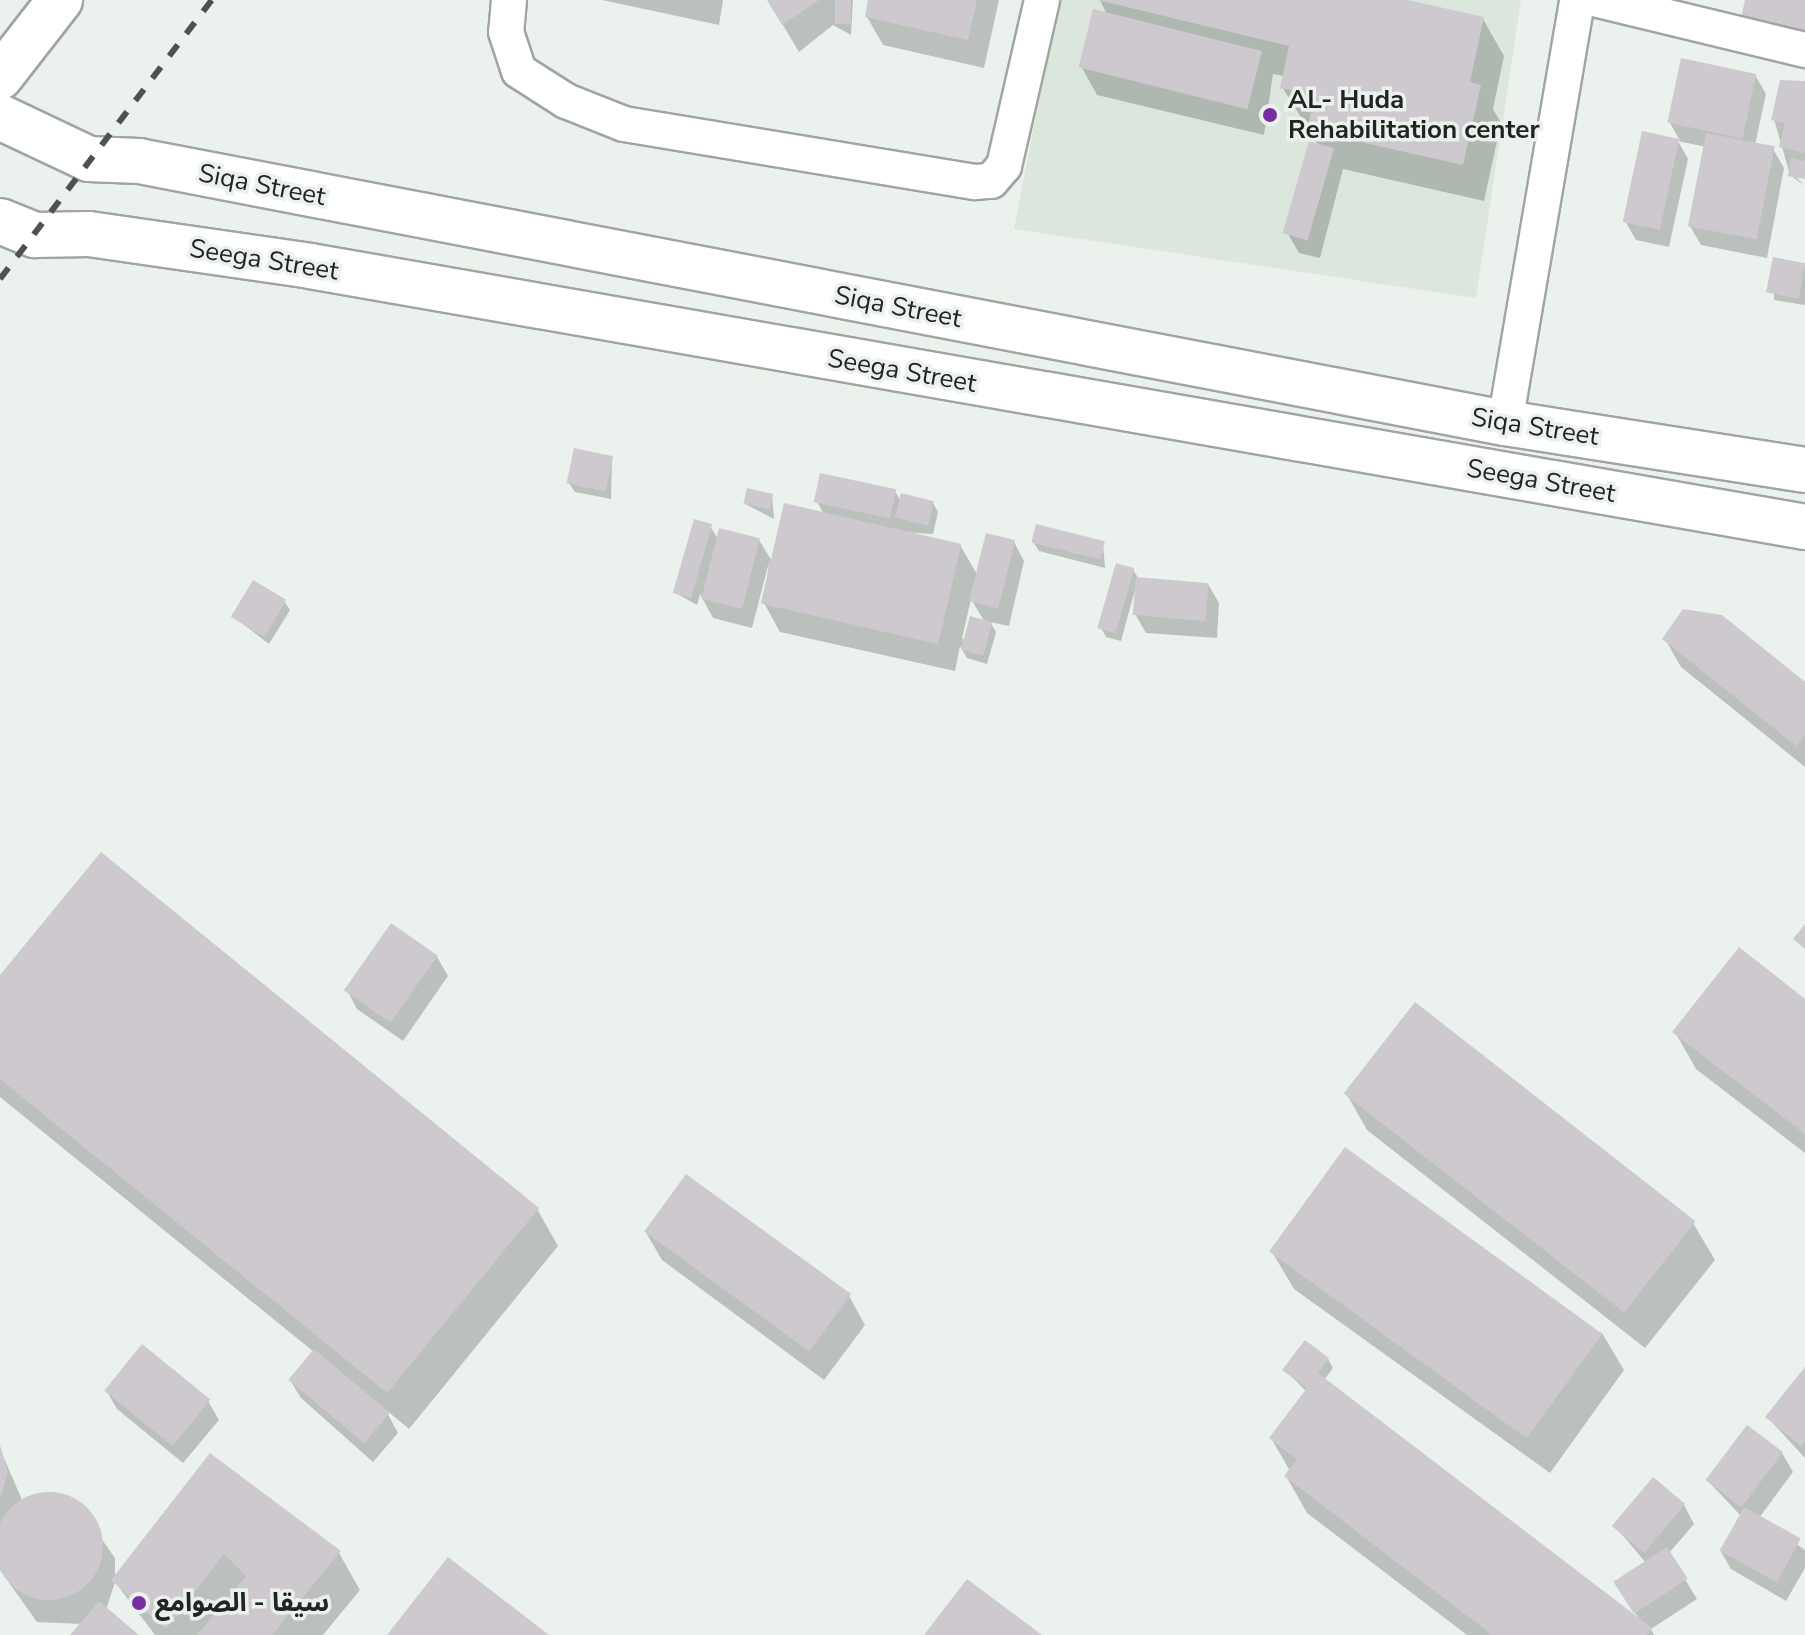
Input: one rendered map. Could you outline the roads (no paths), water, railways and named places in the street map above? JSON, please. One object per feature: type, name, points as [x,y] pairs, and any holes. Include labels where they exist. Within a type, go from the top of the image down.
[{"type":"main road","points":[[0,77],[60,0]]},
{"type":"main road","name":"Siqa Street","points":[[0,117],[89,159],[139,161],[1505,423],[1805,470]]},
{"type":"main road","name":"Seega Street","points":[[0,221],[35,235],[89,234],[310,266],[1805,527]]},
{"type":"street","points":[[509,0],[506,32],[519,71],[609,118],[975,182],[991,181],[1004,166],[1042,0]]},
{"type":"street","points":[[1505,423],[1577,0]]},
{"type":"street","points":[[1598,0],[1805,50]]},
{"type":"railway","points":[[0,279],[212,0]]},
{"type":"place","name":"AL- Huda Rehabilitation center","points":[[1270,115]]},
{"type":"place","name":"سيقا - الصوامع","points":[[139,1603]]}]
